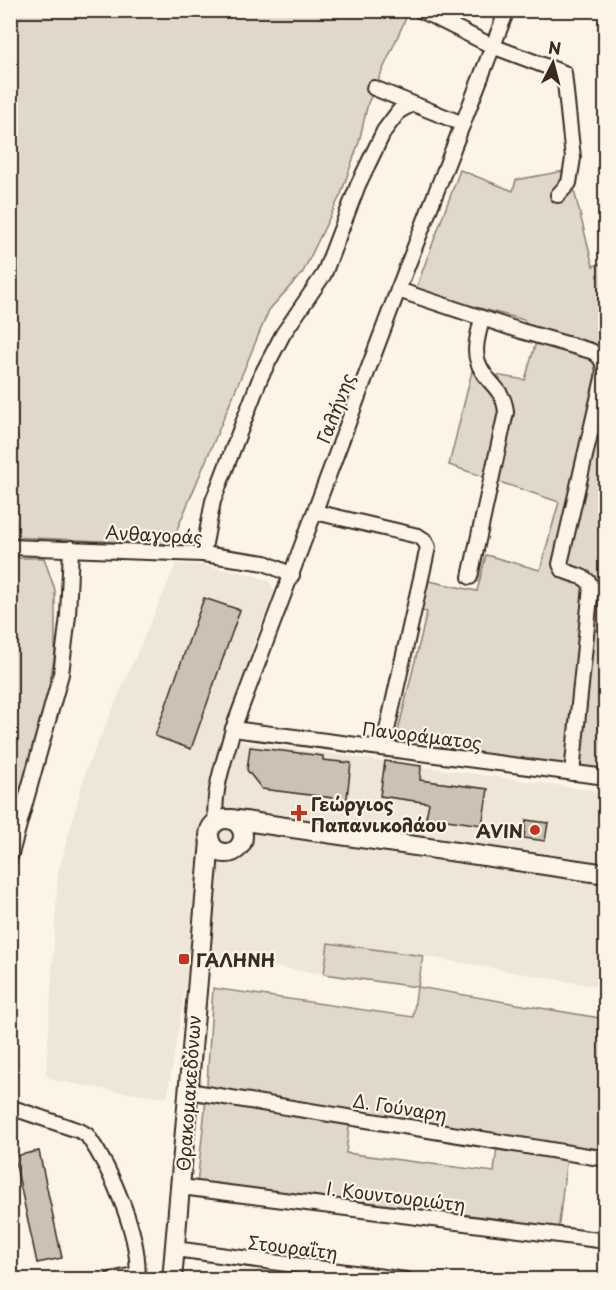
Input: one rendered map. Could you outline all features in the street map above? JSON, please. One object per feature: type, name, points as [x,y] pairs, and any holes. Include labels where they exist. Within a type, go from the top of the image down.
[{"type":"main road","points":[[224,821],[284,827],[606,874]]},
{"type":"main road","points":[[224,821],[236,821],[243,830],[237,847]]},
{"type":"main road","name":"Θρακομακεδόνων","points":[[172,1280],[206,908],[209,832],[224,821]]},
{"type":"main road","points":[[210,841],[221,852],[284,827]]},
{"type":"main road","name":"Θρακομακεδόνων","points":[[206,908],[215,880],[237,847]]},
{"type":"street","points":[[420,10],[492,46],[564,73],[573,158],[569,183],[558,195]]},
{"type":"street","name":"Γαλήνης","points":[[224,821],[214,807],[233,729],[507,10]]},
{"type":"street","points":[[374,88],[463,124]]},
{"type":"street","points":[[203,554],[213,501],[261,376],[283,334],[324,274],[358,185],[384,131],[399,111],[412,104]]},
{"type":"street","points":[[399,290],[482,319],[591,351],[599,355],[603,363],[603,378],[560,564],[563,570],[585,578],[590,582],[591,587],[572,773]]},
{"type":"street","points":[[470,577],[506,412],[502,396],[480,368],[477,360],[482,319]]},
{"type":"street","points":[[315,512],[418,536],[428,547],[383,748]]},
{"type":"street","name":"Ανθαγοράς","points":[[10,547],[203,554],[265,563],[292,575]]},
{"type":"street","points":[[10,857],[61,674],[68,616],[72,548]]},
{"type":"street","name":"Πανοράματος","points":[[233,729],[606,777]]},
{"type":"street","name":"Δ. Γούναρη","points":[[188,1091],[606,1159]]},
{"type":"street","points":[[10,1107],[87,1135],[124,1208],[136,1248],[138,1277],[111,1280]]},
{"type":"street","name":"Ι. Κουντουριώτη","points":[[181,1187],[606,1241]]},
{"type":"street","name":"Στουραΐτη","points":[[175,1250],[406,1279]]},
{"type":"shaded area","points":[[11,11],[409,11],[368,103],[359,142],[341,194],[303,272],[269,310],[171,544],[11,537]]},
{"type":"shaded area","points":[[460,170],[513,191],[516,180],[569,170],[593,266],[605,263],[605,775],[395,743],[427,612],[412,609],[419,579],[477,591],[486,555],[540,570],[559,502],[449,465],[472,371],[525,380],[536,342],[524,320],[415,291]]},
{"type":"shaded area","points":[[11,558],[44,558],[55,590],[55,652],[46,707],[11,826]]},
{"type":"shaded area","points":[[176,564],[199,565],[250,574],[269,581],[275,592],[256,637],[223,739],[605,792],[605,988],[423,956],[328,943],[324,974],[218,959],[191,952],[167,1098],[53,1080],[46,1075],[58,873],[86,770]]},
{"type":"shaded area","points":[[328,943],[423,956],[418,987],[605,1019],[605,1149],[568,1146],[558,1233],[197,1185],[206,1099],[213,988],[413,1017],[417,987],[324,974]],"holes":[[[350,1119],[498,1138],[494,1172],[346,1153]]]},
{"type":"building","points":[[204,598],[240,610],[191,749],[155,736]]},
{"type":"building","points":[[250,747],[323,756],[323,760],[351,763],[346,806],[332,803],[333,798],[262,789],[247,770]]},
{"type":"building","points":[[385,761],[421,766],[420,780],[488,789],[482,825],[426,817],[429,803],[380,796]]},
{"type":"building","points":[[526,820],[548,823],[545,841],[524,838]]},
{"type":"building","points":[[39,1151],[62,1258],[37,1263],[14,1156]]},
{"type":"place","name":"Γεώργιος Παπανικολάου","points":[[299,813]]},
{"type":"place","name":"AVIN","points":[[535,830]]},
{"type":"place","name":"ΓΑΛΗΝΗ","points":[[184,959]]}]
